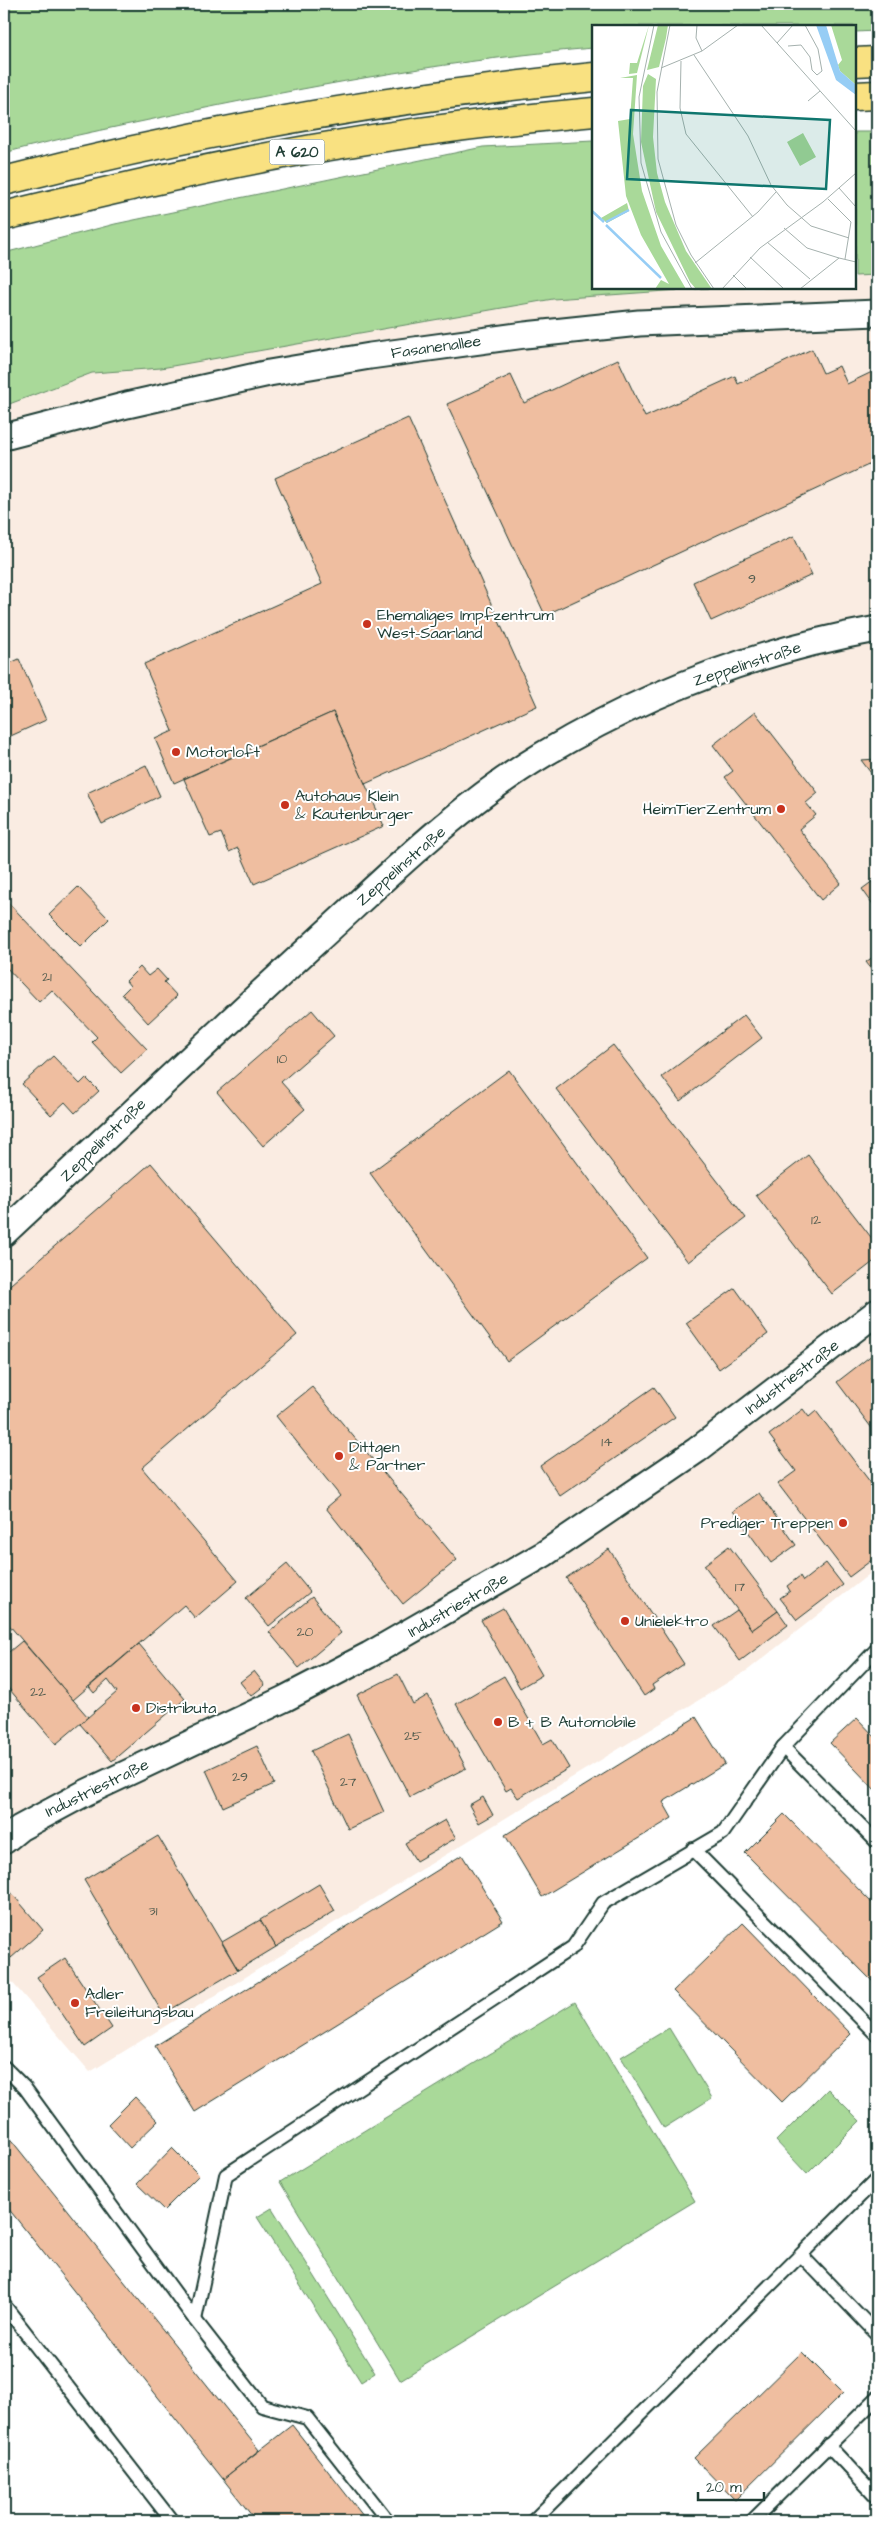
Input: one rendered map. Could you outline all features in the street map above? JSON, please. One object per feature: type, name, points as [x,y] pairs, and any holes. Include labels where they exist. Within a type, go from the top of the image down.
[{"type":"highway","points":[[856,62],[877,61]]},
{"type":"highway","name":"A 620","points":[[4,181],[111,154],[325,111],[501,86],[592,77]]},
{"type":"highway","points":[[856,96],[877,95]]},
{"type":"highway","name":"A 620","points":[[4,216],[130,185],[330,146],[506,120],[592,112]]},
{"type":"street","name":"Fasanenallee","points":[[4,437],[127,405],[269,373],[370,356],[525,335],[639,323],[877,313]]},
{"type":"street","name":"Zeppelinstraße","points":[[4,1232],[402,863],[494,788],[541,755],[612,715],[668,690],[793,648],[877,629]]},
{"type":"street","name":"Industriestraße","points":[[4,1840],[20,1828],[85,1792],[284,1699],[369,1655],[536,1559],[622,1503],[697,1450],[877,1312]]},
{"type":"lane","points":[[195,2320],[226,2174],[573,1947],[603,1903],[723,1833],[783,1747],[877,1649]]},
{"type":"lane","points":[[783,1747],[877,1842]]},
{"type":"lane","points":[[693,1849],[877,2035]]},
{"type":"lane","points":[[4,2067],[25,2088],[195,2320],[262,2406],[307,2418],[388,2521]]},
{"type":"lane","points":[[533,2521],[877,2180]]},
{"type":"lane","points":[[801,2255],[877,2334]]},
{"type":"lane","points":[[4,2305],[172,2521]]},
{"type":"lane","points":[[752,2521],[877,2398]]},
{"type":"lane","points":[[828,2445],[877,2497]]},
{"type":"shaded area","points":[[877,275],[877,1568],[748,1670],[90,2072],[4,1973],[4,406],[92,373],[161,368],[553,299],[694,289],[856,289],[856,276]]},
{"type":"green space","points":[[4,4],[877,4],[877,31],[856,32],[856,25],[592,25],[592,48],[443,65],[344,81],[196,110],[4,153]]},
{"type":"green space","points":[[856,132],[877,132],[877,275],[856,276]]},
{"type":"green space","points":[[592,141],[592,289],[694,289],[553,299],[161,368],[92,373],[4,406],[4,253],[115,224],[483,147]]},
{"type":"green space","points":[[575,2002],[695,2201],[400,2380],[280,2182]]},
{"type":"green space","points":[[669,2028],[712,2098],[664,2128],[621,2057]]},
{"type":"green space","points":[[828,2089],[860,2121],[807,2174],[776,2141]]},
{"type":"green space","points":[[272,2208],[375,2373],[361,2382],[257,2217]]},
{"type":"building","points":[[812,349],[823,373],[839,366],[847,384],[872,372],[877,382],[877,442],[874,443],[877,450],[877,461],[545,615],[447,404],[511,375],[524,403],[618,359],[645,417],[735,376],[738,384]]},
{"type":"building","name":"Ehemaliges Impfzentrum West-Saarland","points":[[408,418],[537,706],[365,784],[333,712],[174,783],[155,739],[173,731],[144,664],[322,584],[275,478]]},
{"type":"building","points":[[794,536],[812,575],[711,621],[693,582]]},
{"type":"building","points":[[19,659],[46,720],[4,739],[4,666]]},
{"type":"building","name":"Autohaus Klein & Kautenburger","points":[[333,712],[384,826],[254,884],[238,848],[229,852],[221,833],[210,837],[184,779]]},
{"type":"building","name":"HeimTierZentrum","points":[[755,712],[818,793],[806,803],[816,815],[799,829],[841,883],[821,900],[725,777],[733,771],[713,745]]},
{"type":"building","points":[[877,759],[877,781],[861,760]]},
{"type":"building","points":[[146,765],[160,796],[102,824],[87,793]]},
{"type":"building","points":[[877,878],[877,910],[862,889]]},
{"type":"building","points":[[78,887],[109,919],[81,947],[49,915]]},
{"type":"building","points":[[4,898],[147,1049],[121,1073],[92,1042],[97,1037],[52,990],[39,1002],[4,965]]},
{"type":"building","points":[[877,954],[877,976],[866,962]]},
{"type":"building","points":[[140,967],[148,976],[157,969],[167,980],[164,982],[177,996],[148,1023],[122,994],[130,986],[126,981]]},
{"type":"building","points":[[312,1010],[334,1036],[281,1082],[305,1109],[263,1146],[217,1092]]},
{"type":"building","points":[[744,1015],[762,1038],[680,1101],[662,1077]]},
{"type":"building","points":[[613,1045],[746,1218],[688,1262],[556,1089]]},
{"type":"building","points":[[53,1056],[80,1084],[86,1078],[99,1091],[75,1113],[65,1102],[51,1115],[22,1084]]},
{"type":"building","points":[[509,1070],[647,1258],[507,1361],[370,1173]]},
{"type":"building","points":[[808,1155],[877,1245],[877,1259],[832,1294],[756,1195]]},
{"type":"building","points":[[151,1163],[297,1335],[142,1468],[238,1581],[195,1618],[184,1605],[73,1700],[4,1619],[4,1290]]},
{"type":"building","points":[[735,1288],[768,1334],[719,1369],[686,1323]]},
{"type":"building","points":[[877,1351],[877,1435],[837,1382]]},
{"type":"building","name":"Dittgen & Partner","points":[[312,1387],[457,1560],[403,1604],[326,1508],[340,1496],[276,1416]]},
{"type":"building","points":[[654,1387],[675,1417],[560,1496],[540,1466]]},
{"type":"building","name":"Prediger Treppen","points":[[803,1409],[809,1417],[816,1411],[877,1491],[877,1556],[849,1577],[778,1484],[796,1471],[769,1435]]},
{"type":"building","points":[[759,1493],[796,1545],[771,1563],[733,1511]]},
{"type":"building","points":[[729,1546],[778,1611],[752,1630],[704,1565]]},
{"type":"building","name":"Unielektro","points":[[609,1549],[684,1664],[652,1685],[654,1689],[644,1696],[566,1578]]},
{"type":"building","points":[[826,1563],[843,1585],[797,1620],[780,1598],[790,1591],[787,1586],[800,1576],[803,1581]]},
{"type":"building","points":[[287,1564],[310,1592],[269,1626],[246,1598]]},
{"type":"building","points":[[312,1597],[341,1633],[299,1668],[269,1632]]},
{"type":"building","points":[[503,1608],[542,1675],[520,1688],[481,1620]]},
{"type":"building","points":[[737,1610],[752,1630],[778,1611],[788,1625],[740,1661],[714,1626]]},
{"type":"building","points":[[22,1641],[88,1717],[56,1744],[4,1683],[4,1656]]},
{"type":"building","name":"Distributa","points":[[139,1644],[185,1699],[112,1761],[80,1724],[117,1692],[108,1680],[94,1693],[89,1687]]},
{"type":"building","points":[[254,1671],[265,1685],[251,1696],[240,1682]]},
{"type":"building","points":[[398,1674],[413,1704],[428,1695],[466,1768],[410,1797],[357,1695]]},
{"type":"building","name":"B + B Automobile","points":[[504,1676],[543,1744],[552,1739],[569,1768],[518,1798],[511,1788],[506,1791],[456,1704]]},
{"type":"building","points":[[696,1717],[725,1764],[663,1802],[672,1818],[542,1897],[505,1835]]},
{"type":"building","points":[[857,1718],[877,1739],[877,1792],[830,1743]]},
{"type":"building","points":[[348,1734],[384,1812],[348,1829],[311,1751]]},
{"type":"building","points":[[257,1746],[274,1784],[223,1807],[206,1770]]},
{"type":"building","points":[[483,1797],[493,1815],[479,1823],[469,1805]]},
{"type":"building","points":[[784,1814],[877,1908],[877,1986],[745,1853]]},
{"type":"building","points":[[445,1820],[456,1838],[416,1861],[405,1843]]},
{"type":"building","points":[[158,1836],[238,1970],[163,2014],[84,1880]]},
{"type":"building","points":[[462,1855],[503,1921],[195,2112],[155,2046]]},
{"type":"building","points":[[319,1884],[335,1911],[276,1947],[260,1920]]},
{"type":"building","points":[[9,1890],[43,1930],[11,1958],[4,1950],[4,1895]]},
{"type":"building","points":[[260,1920],[276,1947],[238,1970],[222,1942]]},
{"type":"building","points":[[743,1923],[851,2034],[782,2102],[673,1991]]},
{"type":"building","name":"Adler Freileitungsbau","points":[[65,1958],[112,2028],[85,2047],[37,1977]]},
{"type":"building","points":[[135,2097],[158,2121],[130,2148],[108,2124]]},
{"type":"building","points":[[4,2131],[259,2450],[223,2479],[4,2203]]},
{"type":"building","points":[[172,2148],[199,2175],[164,2210],[137,2184]]},
{"type":"building","points":[[802,2352],[843,2393],[735,2500],[694,2458]]},
{"type":"building","points":[[292,2425],[367,2521],[256,2521],[223,2479]]},
{"type":"place","name":"Ehemaliges Impfzentrum West-Saarland","points":[[367,624]]},
{"type":"place","name":"Motorloft","points":[[176,752]]},
{"type":"place","name":"Autohaus Klein & Kautenburger","points":[[285,805]]},
{"type":"place","name":"HeimTierZentrum","points":[[781,809]]},
{"type":"place","name":"Dittgen & Partner","points":[[339,1456]]},
{"type":"place","name":"Prediger Treppen","points":[[843,1523]]},
{"type":"place","name":"Unielektro","points":[[625,1621]]},
{"type":"place","name":"Distributa","points":[[136,1708]]},
{"type":"place","name":"B + B Automobile","points":[[498,1722]]},
{"type":"place","name":"Adler Freileitungsbau","points":[[75,2003]]}]
